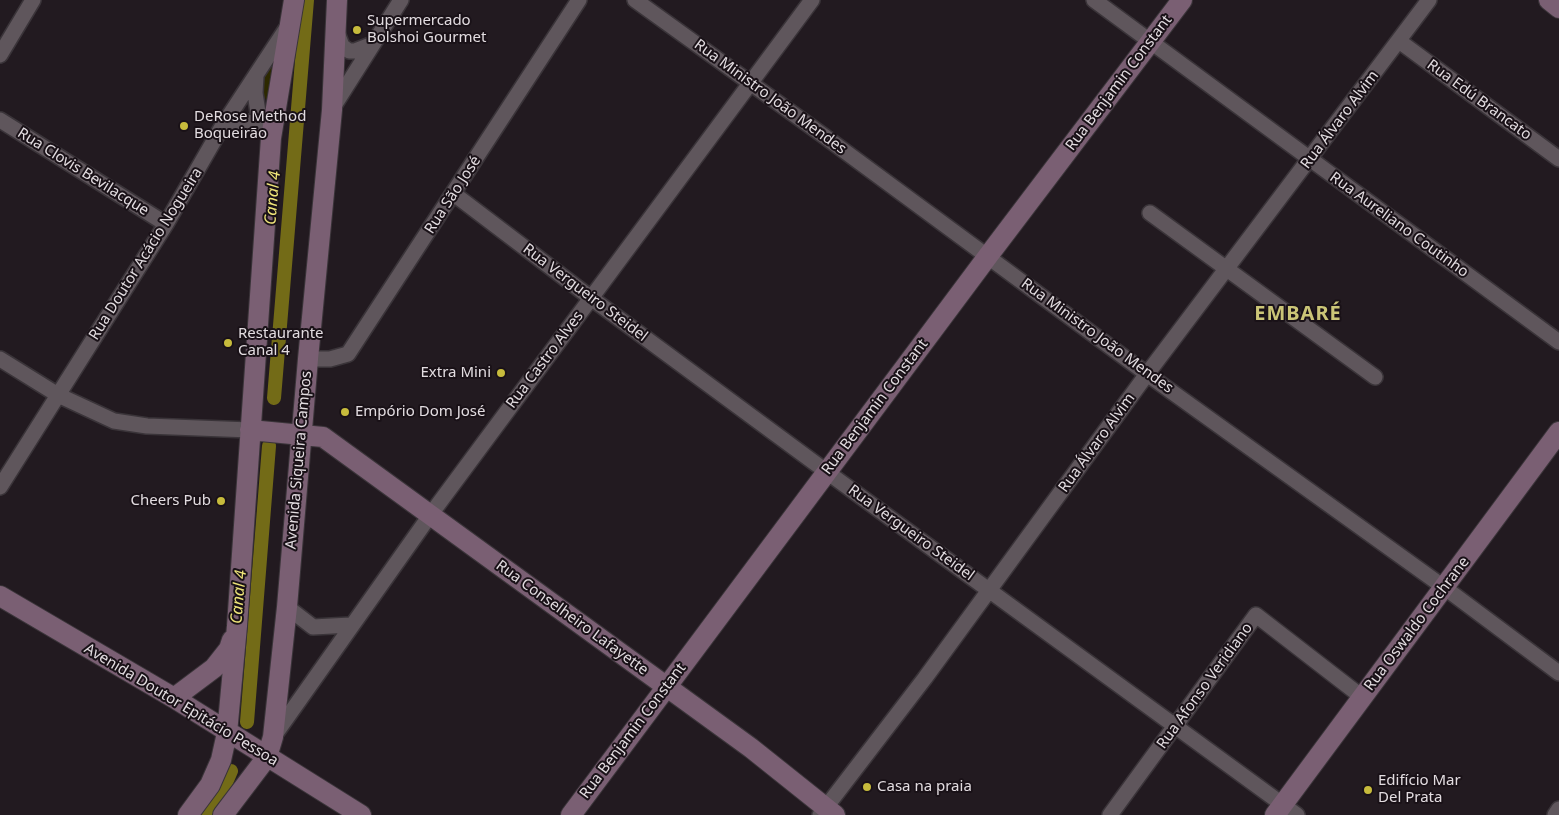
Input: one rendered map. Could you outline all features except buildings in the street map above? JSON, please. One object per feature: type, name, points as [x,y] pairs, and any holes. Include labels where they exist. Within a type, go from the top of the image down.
[{"type":"main road","points":[[188,815],[210,785],[221,760],[227,733],[256,431],[265,132],[292,20],[294,0]]},
{"type":"main road","name":"Avenida Siqueira Campos","points":[[223,815],[267,757],[273,737],[287,607],[296,434],[308,359],[332,110],[334,24],[337,0]]},
{"type":"main road","name":"Rua Benjamin Constant","points":[[571,815],[988,256],[1182,0]]},
{"type":"main road","points":[[1549,0],[1559,8]]},
{"type":"main road","name":"Rua Conselheiro Lafayette","points":[[256,431],[323,437],[751,748],[826,813]]},
{"type":"main road","name":"Rua Oswaldo Cochrane","points":[[1285,811],[1362,697],[1445,588],[1559,432]]},
{"type":"main road","name":"Avenida Doutor Epitácio Pessoa","points":[[0,596],[174,698],[227,733],[361,815]]},
{"type":"main road","points":[[174,698],[206,676],[222,660],[229,649],[237,626]]},
{"type":"street","points":[[0,55],[33,0]]},
{"type":"street","points":[[332,110],[400,0]]},
{"type":"street","name":"Rua São José","points":[[308,359],[330,360],[348,354],[579,0]]},
{"type":"street","name":"Rua Ministro João Mendes","points":[[635,0],[750,82],[1147,374],[1445,588],[1559,673]]},
{"type":"street","name":"Rua Castro Alves","points":[[273,737],[431,514],[812,0]]},
{"type":"street","name":"Rua Aureliano Coutinho","points":[[1094,0],[1559,342]]},
{"type":"street","name":"Rua Álvaro Alvim","points":[[826,813],[1147,374],[1311,160],[1429,0]]},
{"type":"street","name":"Rua Doutor Acácio Nogueira","points":[[0,488],[166,224],[223,125],[292,20]]},
{"type":"street","points":[[334,24],[342,46],[349,51],[355,51],[373,44]]},
{"type":"street","name":"Rua Edú Brancato","points":[[1399,41],[1559,159]]},
{"type":"street","points":[[256,74],[254,93],[265,132]]},
{"type":"street","name":"Rua Clovis Bevilacque","points":[[0,120],[166,224]]},
{"type":"street","points":[[223,125],[243,121],[265,132]]},
{"type":"street","name":"Rua Vergueiro Steidel","points":[[454,194],[591,298],[827,472],[1176,726],[1285,811]]},
{"type":"street","points":[[1150,213],[1376,377]]},
{"type":"street","points":[[0,359],[58,395],[101,417],[133,425],[256,431]]},
{"type":"street","points":[[287,607],[313,627],[351,625]]},
{"type":"street","name":"Rua Afonso Veridiano","points":[[1110,815],[1256,615],[1362,697]]},
{"type":"street","points":[[1555,815],[1559,809]]},
{"type":"shaded area","points":[[284,37],[274,113],[261,91],[260,79]]},
{"type":"waterway","name":"Canal 4","points":[[274,398],[307,0]]},
{"type":"waterway","name":"Canal 4","points":[[247,722],[269,446]]},
{"type":"waterway","name":"Canal 4","points":[[207,815],[221,794],[231,771]]},
{"type":"place","name":"Supermercado Bolshoi Gourmet","points":[[357,30]]},
{"type":"place","name":"DeRose Method Boqueirão","points":[[184,126]]},
{"type":"place","name":"Restaurante Canal 4","points":[[228,343]]},
{"type":"place","name":"Extra Mini","points":[[501,373]]},
{"type":"place","name":"Empório Dom José","points":[[345,412]]},
{"type":"place","name":"Cheers Pub","points":[[221,501]]},
{"type":"place","name":"Casa na praia","points":[[867,787]]},
{"type":"place","name":"Edifício Mar Del Prata","points":[[1368,790]]},
{"type":"district","name":"EMBARÉ","points":[[1298,314]]}]
